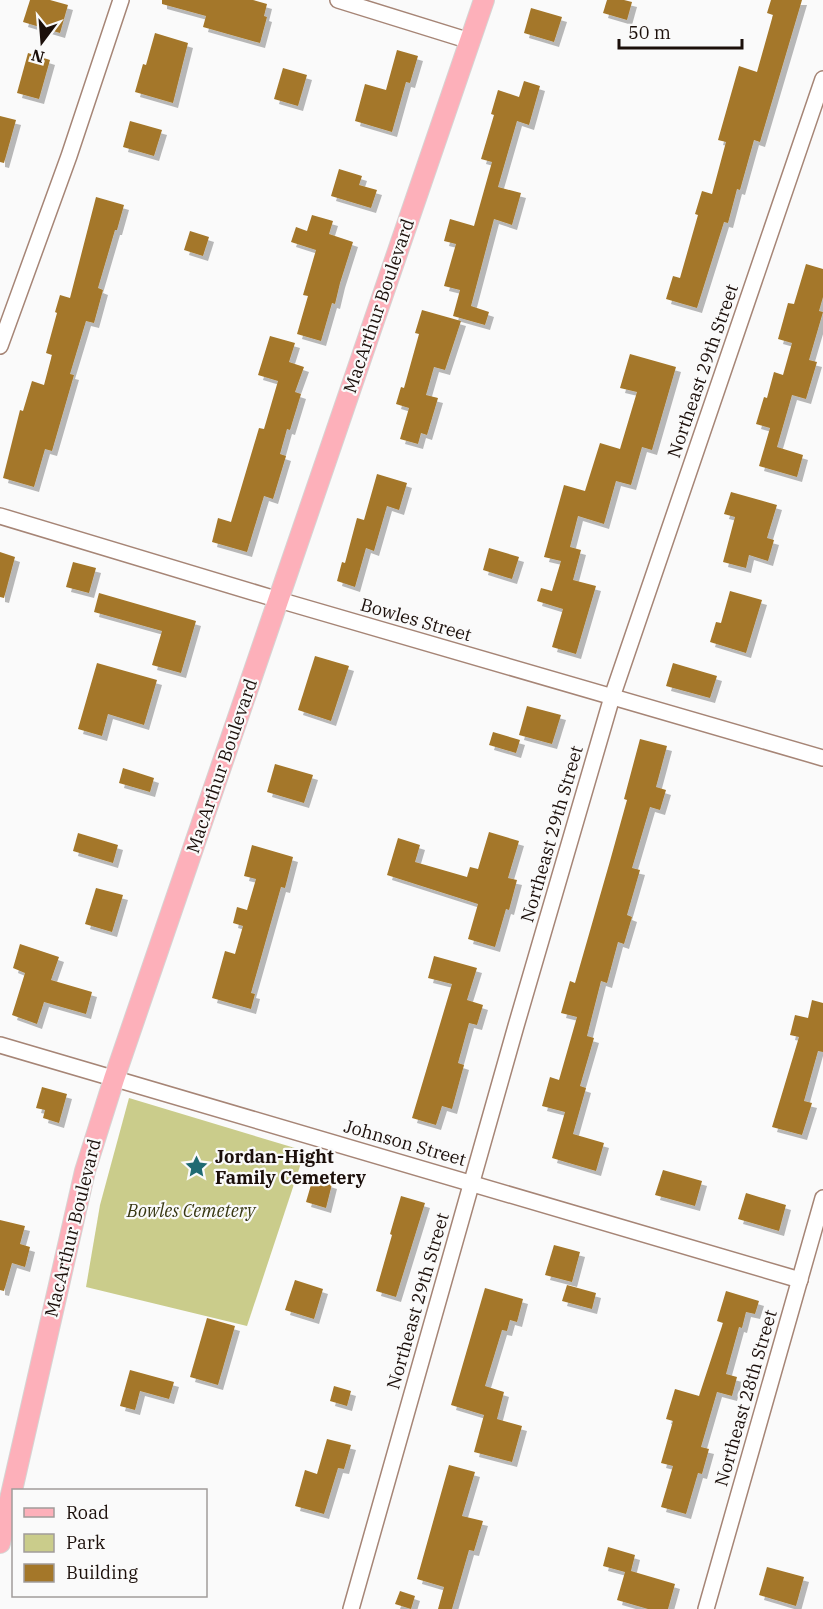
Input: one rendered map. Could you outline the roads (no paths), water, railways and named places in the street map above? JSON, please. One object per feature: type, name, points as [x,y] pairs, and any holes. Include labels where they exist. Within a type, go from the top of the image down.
[{"type":"main road","name":"MacArthur Boulevard","points":[[12,1489],[85,1172],[114,1079],[484,0]]},
{"type":"main road","name":"MacArthur Boulevard","points":[[0,1543],[12,1491]]},
{"type":"street","points":[[0,346],[69,156],[121,0]]},
{"type":"street","points":[[338,0],[470,41]]},
{"type":"street","name":"Northeast 29th Street","points":[[351,1609],[612,697],[823,79]]},
{"type":"street","name":"Bowles Street","points":[[0,516],[279,600],[823,758]]},
{"type":"street","name":"Johnson Street","points":[[0,1045],[800,1281]]},
{"type":"street","name":"Northeast 28th Street","points":[[706,1609],[823,1198]]},
{"type":"place","name":"Jordan-Hight Family Cemetery","points":[[197,1167]]},
{"type":"park label","name":"Bowles Cemetery","points":[[191,1211]]}]
